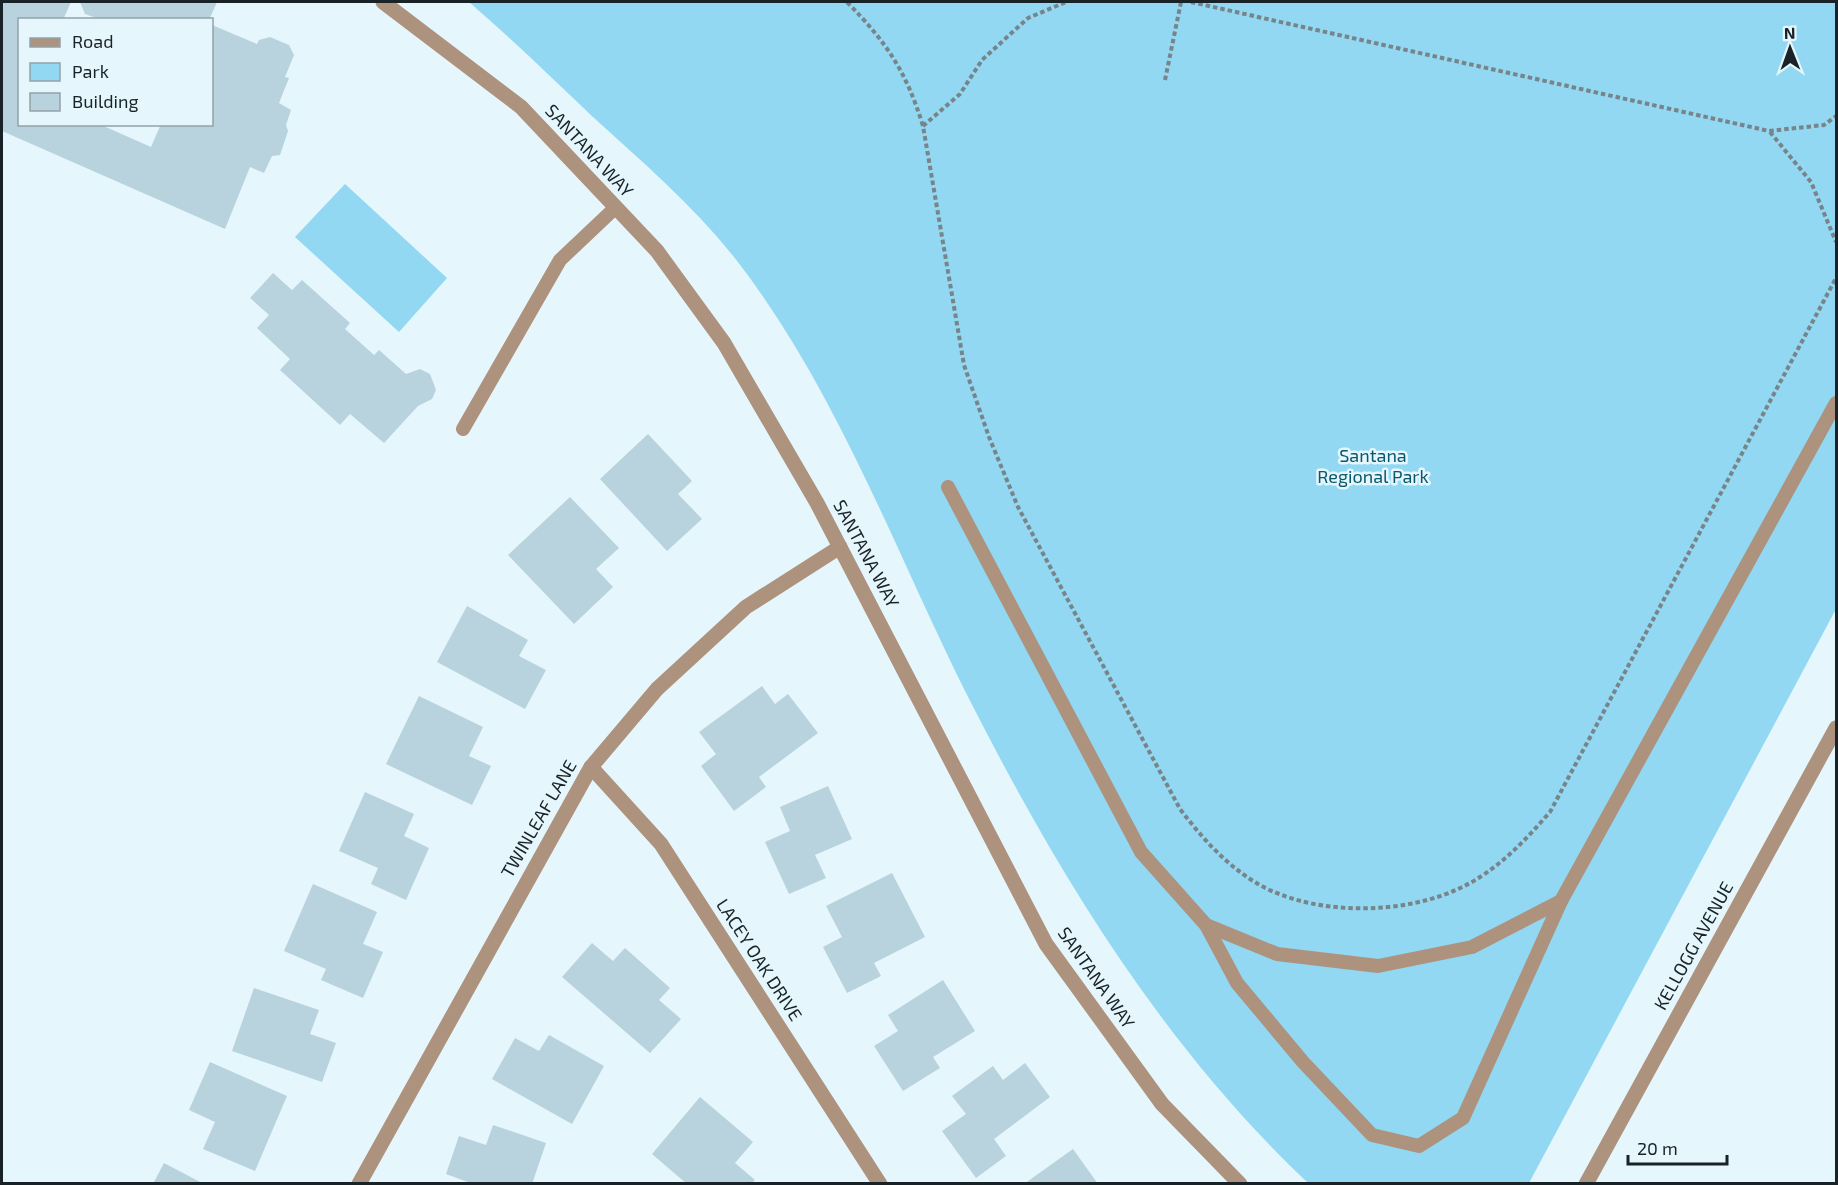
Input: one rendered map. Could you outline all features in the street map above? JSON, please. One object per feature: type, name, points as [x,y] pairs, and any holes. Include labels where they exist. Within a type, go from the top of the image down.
[{"type":"street","name":"SANTANA WAY","points":[[382,2],[521,107],[657,251],[724,343],[840,547],[1046,944],[1161,1104],[1240,1184]]},
{"type":"street","name":"TWINLEAF LANE","points":[[359,1184],[591,767],[657,689],[746,607],[840,547]]},
{"type":"street","name":"KELLOGG AVENUE","points":[[1586,1184],[1836,728]]},
{"type":"street","name":"LACEY OAK DRIVE","points":[[591,767],[662,843],[876,1182]]},
{"type":"lane","points":[[463,429],[560,260],[615,207]]},
{"type":"lane","points":[[948,487],[1142,852],[1206,925],[1238,983],[1303,1062],[1372,1136],[1419,1146],[1463,1118],[1561,901],[1836,403]]},
{"type":"lane","points":[[1206,925],[1277,954],[1378,966],[1472,947],[1561,901]]},
{"type":"path","points":[[847,2],[870,25],[894,57],[912,90],[923,126],[964,365],[989,436],[1018,507],[1180,809],[1207,844],[1258,884],[1294,899],[1332,907],[1390,908],[1436,897],[1479,878],[1518,849],[1550,812],[1836,278]]},
{"type":"path","points":[[923,126],[960,94],[982,60],[1028,18],[1066,2]]},
{"type":"path","points":[[1165,80],[1181,2]]},
{"type":"path","points":[[1191,2],[1769,131],[1824,125],[1836,116]]},
{"type":"path","points":[[1769,131],[1811,182],[1836,242]]},
{"type":"green space","name":"Santana Regional Park","points":[[469,2],[1836,2],[1836,609],[1529,1183],[1308,1183],[1255,1129],[1205,1073],[1159,1014],[1075,889],[1036,824],[965,691],[839,425],[780,322],[747,274],[712,231],[674,192]]},
{"type":"green space","points":[[345,184],[447,278],[399,332],[295,237]]},
{"type":"building","points":[[2,2],[71,2],[64,18],[18,18],[18,126],[104,126],[151,147],[160,126],[213,126],[213,25],[257,44],[259,40],[270,37],[289,45],[294,55],[285,77],[289,78],[279,103],[291,110],[286,125],[288,131],[280,155],[272,156],[264,173],[250,167],[225,229],[2,131]]},
{"type":"building","points":[[80,2],[217,2],[210,18],[96,18],[85,14]]},
{"type":"building","points":[[273,273],[292,290],[302,280],[350,323],[345,329],[374,355],[379,350],[406,374],[420,369],[430,374],[436,390],[432,399],[418,406],[384,443],[350,414],[340,425],[280,370],[290,359],[257,328],[269,315],[250,298]]},
{"type":"building","points":[[648,434],[692,481],[678,494],[702,519],[667,551],[600,479]]},
{"type":"building","points":[[570,497],[619,548],[596,569],[613,587],[574,624],[508,555]]},
{"type":"building","points":[[467,606],[528,640],[519,656],[546,670],[525,709],[437,662]]},
{"type":"building","points":[[762,686],[775,704],[788,694],[818,733],[759,777],[766,787],[734,811],[701,766],[716,754],[699,732]]},
{"type":"building","points":[[419,696],[483,727],[469,756],[491,766],[472,805],[386,764]]},
{"type":"building","points":[[828,786],[852,839],[815,855],[826,878],[789,894],[765,842],[790,831],[780,807]]},
{"type":"building","points":[[365,792],[414,814],[404,836],[429,848],[406,900],[371,884],[378,868],[339,851]]},
{"type":"building","points":[[892,873],[925,937],[874,963],[881,976],[847,993],[823,947],[842,937],[826,906]]},
{"type":"building","points":[[313,884],[377,912],[363,944],[383,952],[363,998],[321,980],[326,969],[284,951]]},
{"type":"building","points":[[592,943],[613,961],[625,948],[670,988],[659,1000],[681,1019],[650,1053],[562,977]]},
{"type":"building","points":[[943,980],[975,1031],[933,1057],[940,1068],[903,1091],[874,1046],[898,1031],[888,1015]]},
{"type":"building","points":[[254,988],[319,1010],[310,1034],[336,1043],[322,1082],[232,1051]]},
{"type":"building","points":[[549,1035],[604,1066],[572,1124],[492,1079],[515,1038],[539,1051]]},
{"type":"building","points":[[210,1062],[287,1096],[255,1171],[203,1149],[215,1122],[189,1110]]},
{"type":"building","points":[[1025,1063],[1050,1097],[994,1139],[1006,1156],[976,1178],[942,1131],[966,1114],[952,1096],[993,1066],[1003,1080]]},
{"type":"building","points":[[700,1097],[753,1142],[735,1163],[755,1180],[751,1184],[687,1184],[652,1154]]},
{"type":"building","points":[[493,1125],[546,1143],[532,1184],[473,1184],[446,1174],[459,1136],[486,1145]]},
{"type":"building","points":[[1073,1149],[1098,1184],[1024,1184]]},
{"type":"building","points":[[164,1163],[204,1184],[153,1184]]}]
